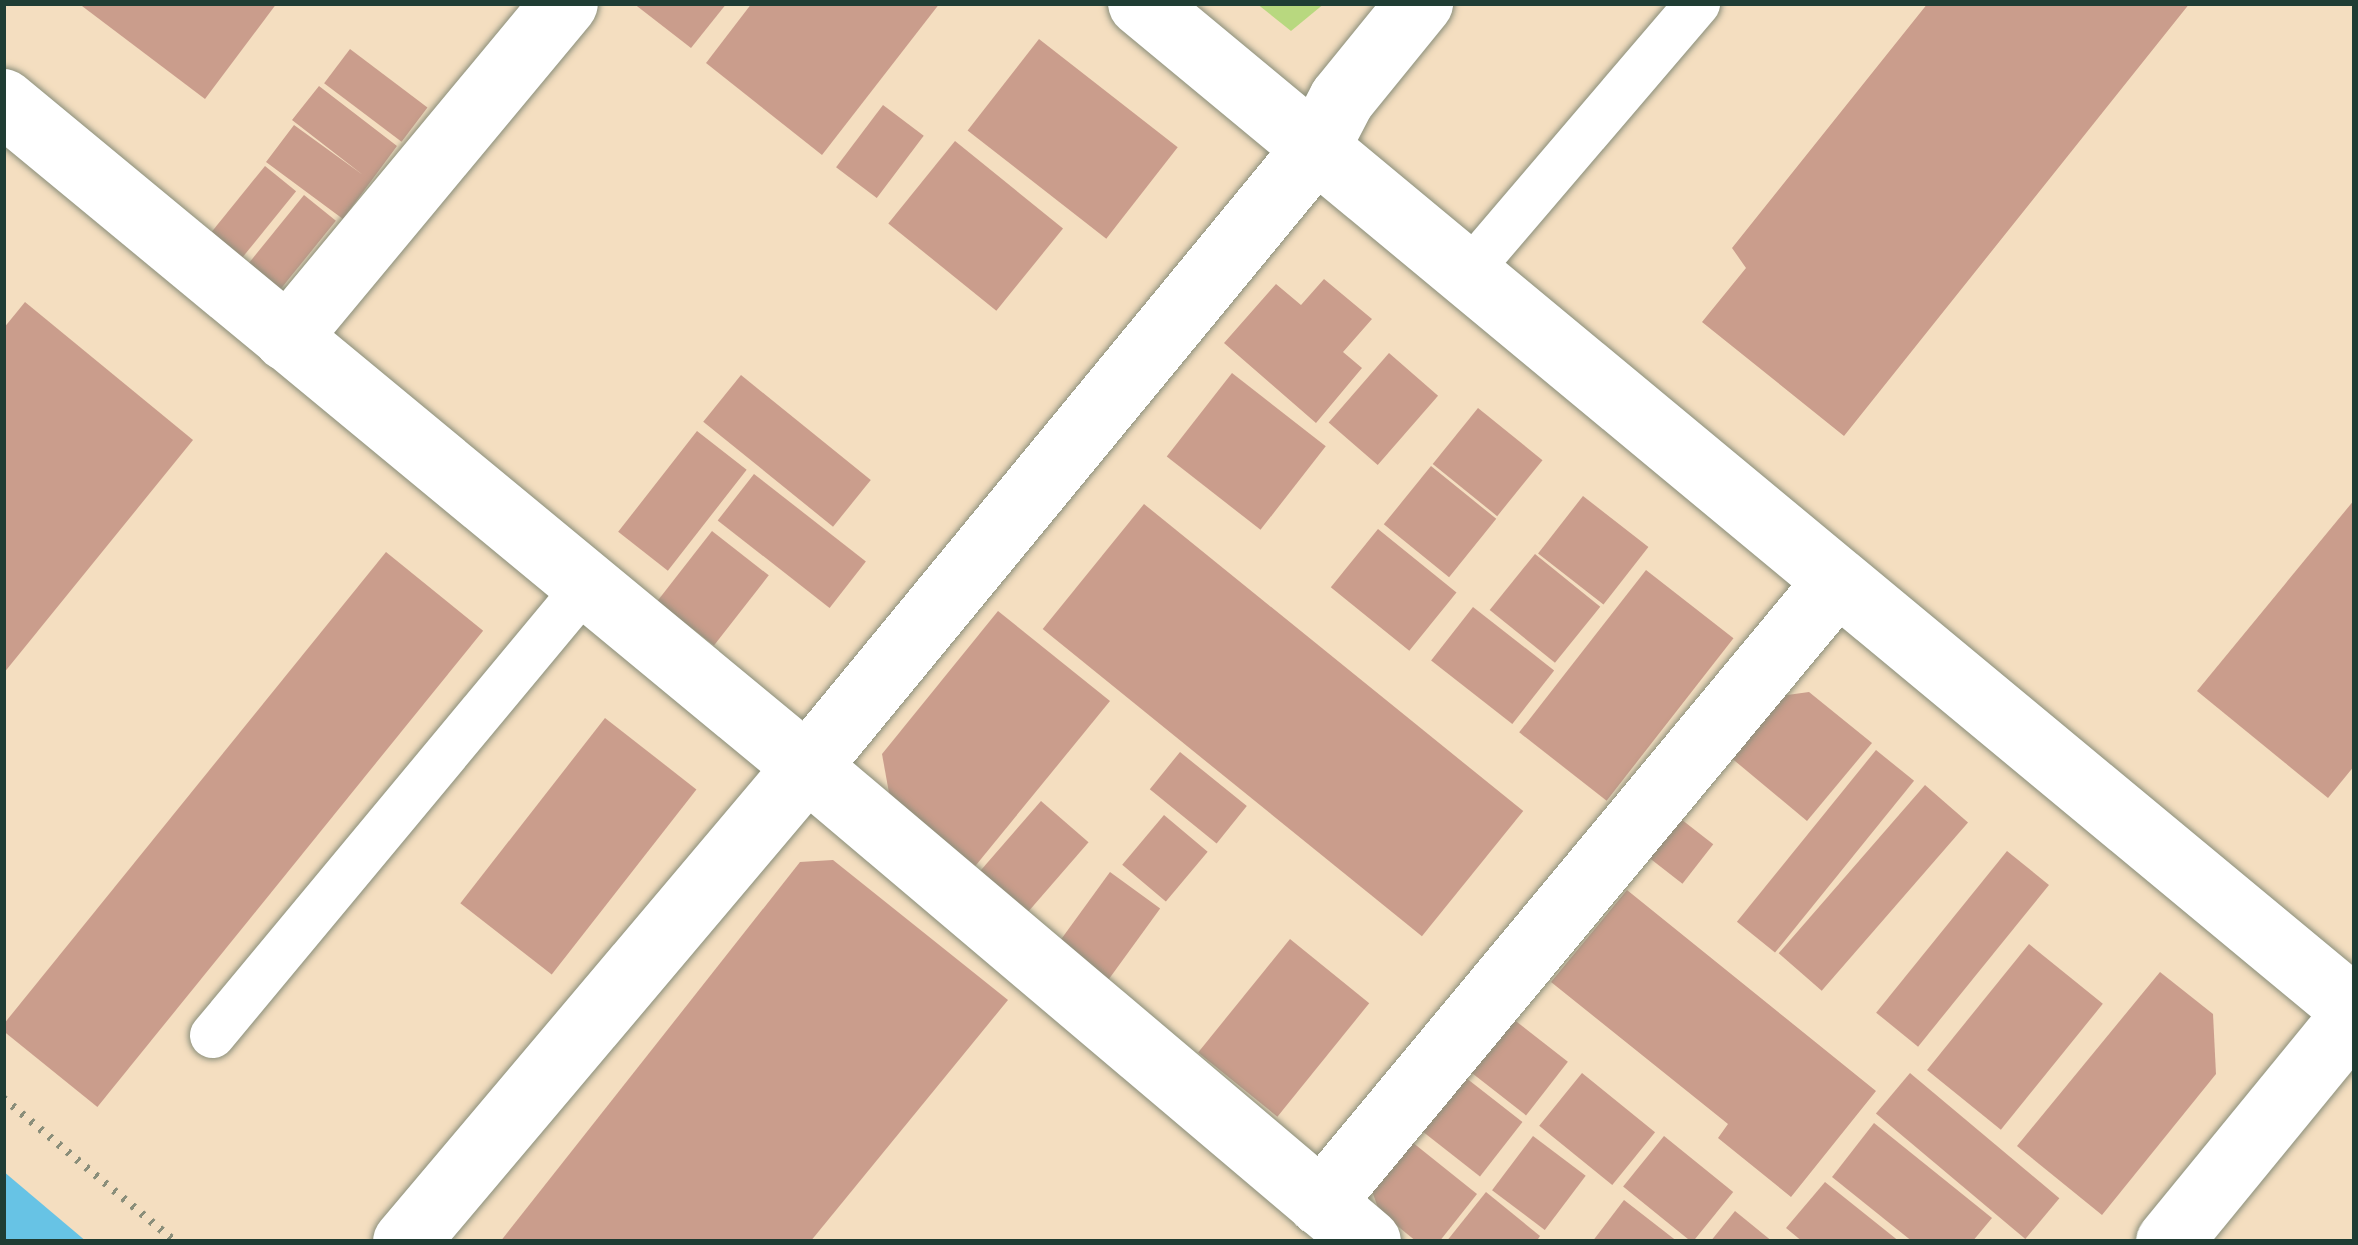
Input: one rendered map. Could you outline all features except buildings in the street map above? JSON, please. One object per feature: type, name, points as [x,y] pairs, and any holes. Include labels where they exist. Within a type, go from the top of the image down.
[{"type":"street","points":[[287,338],[566,3]]},
{"type":"street","points":[[1141,3],[2355,1013],[2169,1242]]},
{"type":"street","points":[[406,1242],[807,767],[1317,147],[1342,99],[1420,3]]},
{"type":"street","points":[[3,102],[807,767],[1345,1222],[1836,583]]},
{"type":"lane","points":[[1464,276],[1697,3]]},
{"type":"lane","points":[[212,1035],[586,585]]},
{"type":"path","points":[[3,1098],[176,1242]]},
{"type":"green space","points":[[1256,3],[1325,3],[1291,31]]},
{"type":"water","points":[[3,1171],[87,1242],[3,1242]]}]
